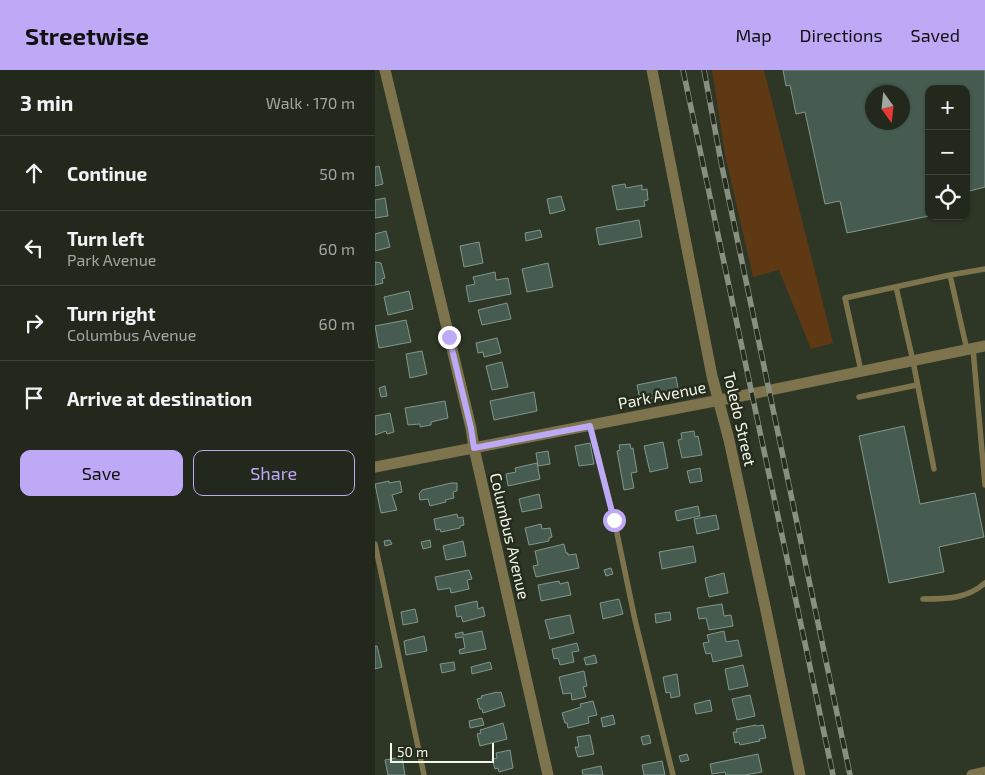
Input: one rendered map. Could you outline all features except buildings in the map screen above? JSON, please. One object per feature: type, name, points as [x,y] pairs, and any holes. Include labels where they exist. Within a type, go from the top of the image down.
[{"type":"street","name":"Columbus Avenue","points":[[385,70],[471,428],[548,775]]},
{"type":"street","name":"Toledo Street","points":[[652,70],[718,401],[729,440],[800,775]]},
{"type":"street","name":"Park Avenue","points":[[375,467],[718,401],[975,348]]},
{"type":"street","points":[[971,775],[985,772]]},
{"type":"lane","points":[[861,372],[845,298],[985,268]]},
{"type":"lane","points":[[950,276],[975,348],[980,440],[985,485]]},
{"type":"lane","points":[[896,287],[913,361],[933,469]]},
{"type":"lane","points":[[859,397],[917,386]]},
{"type":"lane","points":[[590,426],[614,520],[635,620],[673,775]]},
{"type":"lane","points":[[375,544],[424,775]]},
{"type":"lane","points":[[923,599],[951,599],[968,594],[985,583]]},
{"type":"shaded area","points":[[712,70],[764,70],[833,343],[811,349],[779,270],[753,277],[725,154]]},
{"type":"railway","points":[[683,70],[833,775]]},
{"type":"railway","points":[[704,70],[721,162],[850,775]]},
{"type":"route","points":[[449,337],[474,448],[590,426],[614,520]]}]
